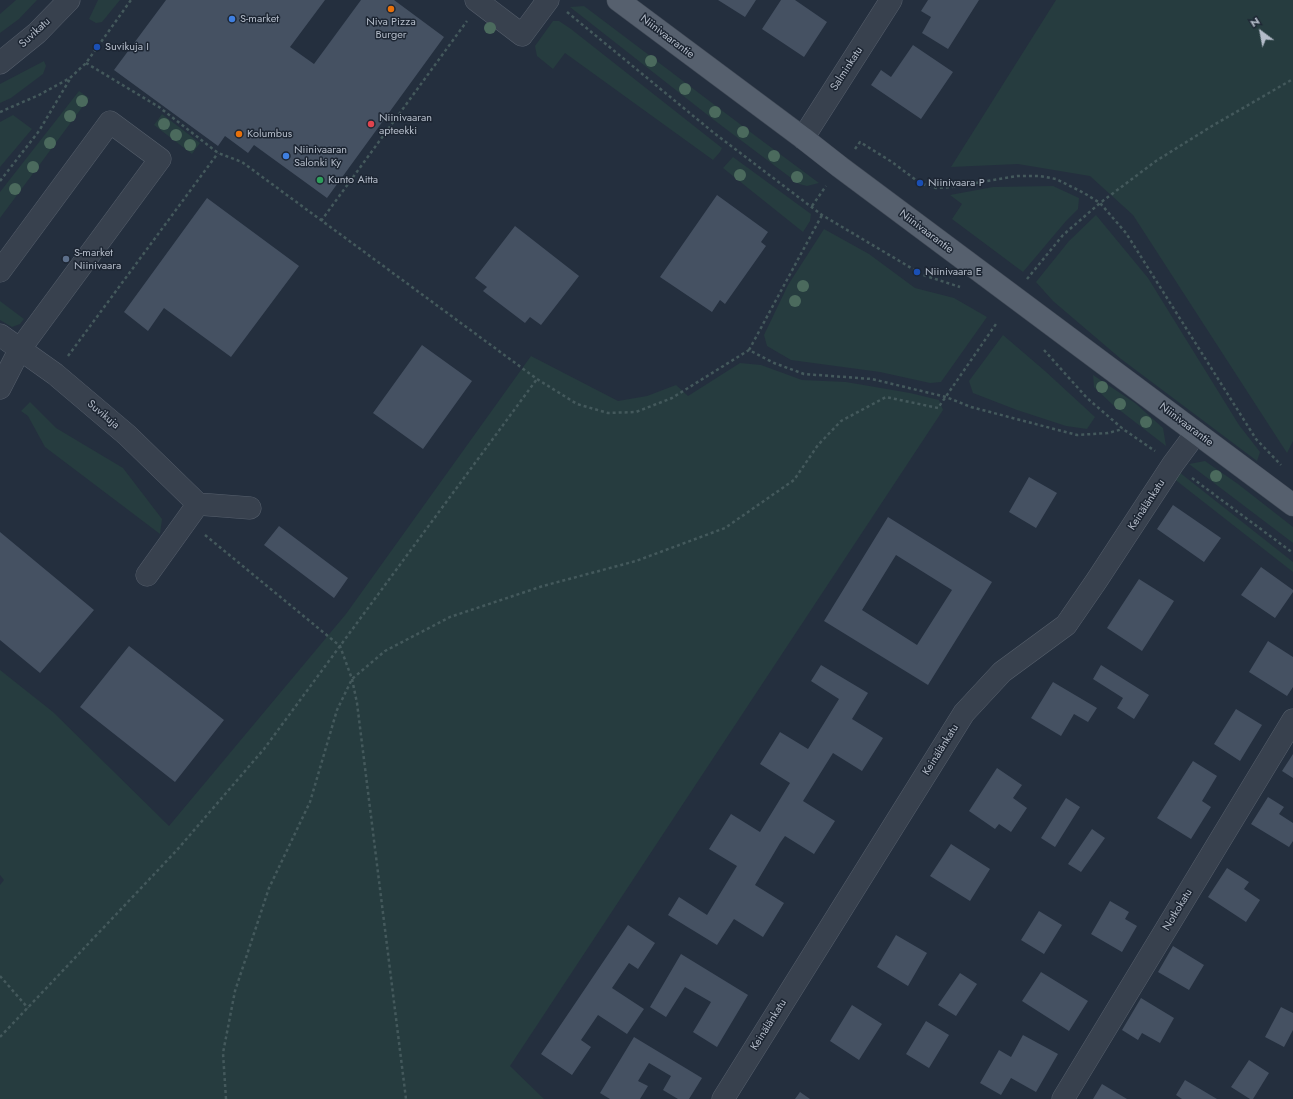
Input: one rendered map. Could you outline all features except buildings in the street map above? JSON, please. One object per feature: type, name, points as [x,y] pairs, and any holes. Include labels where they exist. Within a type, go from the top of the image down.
[{"type":"main road","name":"Niinivaarantie","points":[[618,0],[1293,505]]},
{"type":"street","name":"Suvikatu","points":[[0,63],[37,33],[69,0]]},
{"type":"street","name":"Salminkatu","points":[[803,138],[891,0]]},
{"type":"street","points":[[478,2],[522,36],[556,5]]},
{"type":"street","points":[[0,271],[110,122],[160,159],[20,349],[0,388]]},
{"type":"street","name":"Suvikuja","points":[[0,335],[55,374],[127,435],[193,512]]},
{"type":"street","name":"Keinälänkatu","points":[[723,1099],[964,714],[1002,672],[1066,625],[1098,580],[1173,464],[1196,433]]},
{"type":"street","points":[[147,575],[193,512],[250,508]]},
{"type":"street","name":"Notkokatu","points":[[1063,1099],[1293,720]]},
{"type":"path","points":[[0,112],[70,78],[86,63],[131,0]]},
{"type":"path","points":[[321,221],[478,2]]},
{"type":"path","points":[[556,5],[714,133],[822,214],[923,276],[964,289]]},
{"type":"path","points":[[86,63],[159,107],[218,153],[242,162],[537,379],[577,404],[608,413],[636,412],[672,398],[748,350],[822,214]]},
{"type":"path","points":[[0,181],[39,131],[70,78]]},
{"type":"path","points":[[1025,280],[1063,235],[1100,203],[1156,161],[1212,126],[1293,79]]},
{"type":"path","points":[[812,206],[860,142],[892,162],[920,183],[936,188],[952,187],[1017,176],[1040,176],[1056,179],[1068,184],[1100,203],[1126,233],[1256,439],[1282,466]]},
{"type":"path","points":[[55,374],[218,153]]},
{"type":"path","points":[[226,1099],[223,1053],[235,991],[269,888],[310,802],[337,710],[352,679],[386,650],[450,617],[543,586],[636,561],[725,528],[794,480],[818,445],[841,421],[886,397],[938,408],[996,324]]},
{"type":"path","points":[[1039,346],[1087,398],[1123,430],[1173,464],[1293,553]]},
{"type":"path","points":[[748,350],[774,363],[804,374],[872,379],[946,397],[971,407],[1077,436],[1123,430]]},
{"type":"path","points":[[0,1038],[177,850],[264,749],[537,379]]},
{"type":"path","points":[[193,512],[340,646],[352,679],[357,703],[406,1099]]},
{"type":"path","points":[[0,976],[28,1008]]},
{"type":"green space","points":[[16,0],[37,0],[19,19],[0,33],[0,14]]},
{"type":"green space","points":[[98,0],[120,0],[102,22],[96,23],[89,19]]},
{"type":"green space","points":[[1056,0],[1293,0],[1293,441],[1287,453],[1133,215],[1090,176],[1018,164],[951,167]]},
{"type":"green space","points":[[584,6],[819,183],[807,186],[799,184],[714,120],[570,7]]},
{"type":"green space","points":[[553,21],[559,21],[571,29],[722,148],[720,152],[713,160],[565,53],[553,69],[537,56],[535,46]]},
{"type":"green space","points":[[44,61],[46,66],[43,74],[11,98],[0,103],[0,84]]},
{"type":"green space","points":[[79,91],[89,98],[0,218],[0,192]]},
{"type":"green space","points":[[162,114],[200,143],[192,154],[154,125]]},
{"type":"green space","points":[[13,115],[32,129],[0,167],[0,122]]},
{"type":"green space","points":[[733,157],[811,214],[810,221],[803,232],[723,168]]},
{"type":"green space","points":[[1053,186],[1079,198],[1078,209],[1023,272],[952,219],[962,204],[950,195],[993,187]]},
{"type":"green space","points":[[1096,215],[1148,278],[1239,425],[1260,452],[1257,461],[1121,359],[1053,301],[1036,282],[1069,241]]},
{"type":"green space","points":[[824,229],[869,254],[915,288],[954,298],[987,317],[941,382],[930,383],[880,372],[791,360],[767,346],[764,335],[788,285]]},
{"type":"green space","points":[[0,301],[24,319],[20,324],[12,327],[0,320]]},
{"type":"green space","points":[[1003,335],[1095,417],[1087,429],[1066,426],[1017,410],[973,393],[969,381]]},
{"type":"green space","points":[[531,356],[618,401],[647,396],[676,385],[688,396],[740,363],[761,365],[802,380],[846,382],[910,393],[939,400],[943,410],[510,1066],[544,1099],[0,1099],[0,885],[4,880],[0,875],[0,670],[53,712],[169,826],[346,614]]},
{"type":"green space","points":[[1093,375],[1135,403],[1163,428],[1166,446],[1113,405],[1094,387]]},
{"type":"green space","points":[[30,402],[56,428],[123,468],[162,519],[160,534],[45,447],[28,416],[21,411]]},
{"type":"green space","points":[[1205,461],[1238,484],[1293,527],[1293,543],[1189,464]]},
{"type":"green space","points":[[1179,472],[1293,562],[1293,572],[1173,478]]},
{"type":"place","name":"Niva Pizza Burger","points":[[391,9]]},
{"type":"place","name":"S-market","points":[[232,19]]},
{"type":"place","name":"Suvikuja I","points":[[97,47]]},
{"type":"place","name":"Niinivaaran apteekki","points":[[371,124]]},
{"type":"place","name":"Kolumbus","points":[[239,134]]},
{"type":"place","name":"Niinivaaran Salonki Ky","points":[[286,156]]},
{"type":"place","name":"Kunto Aitta","points":[[320,180]]},
{"type":"place","name":"Niinivaara P","points":[[920,183]]},
{"type":"place","name":"S-market Niinivaara","points":[[66,259]]},
{"type":"place","name":"Niinivaara E","points":[[917,272]]}]
